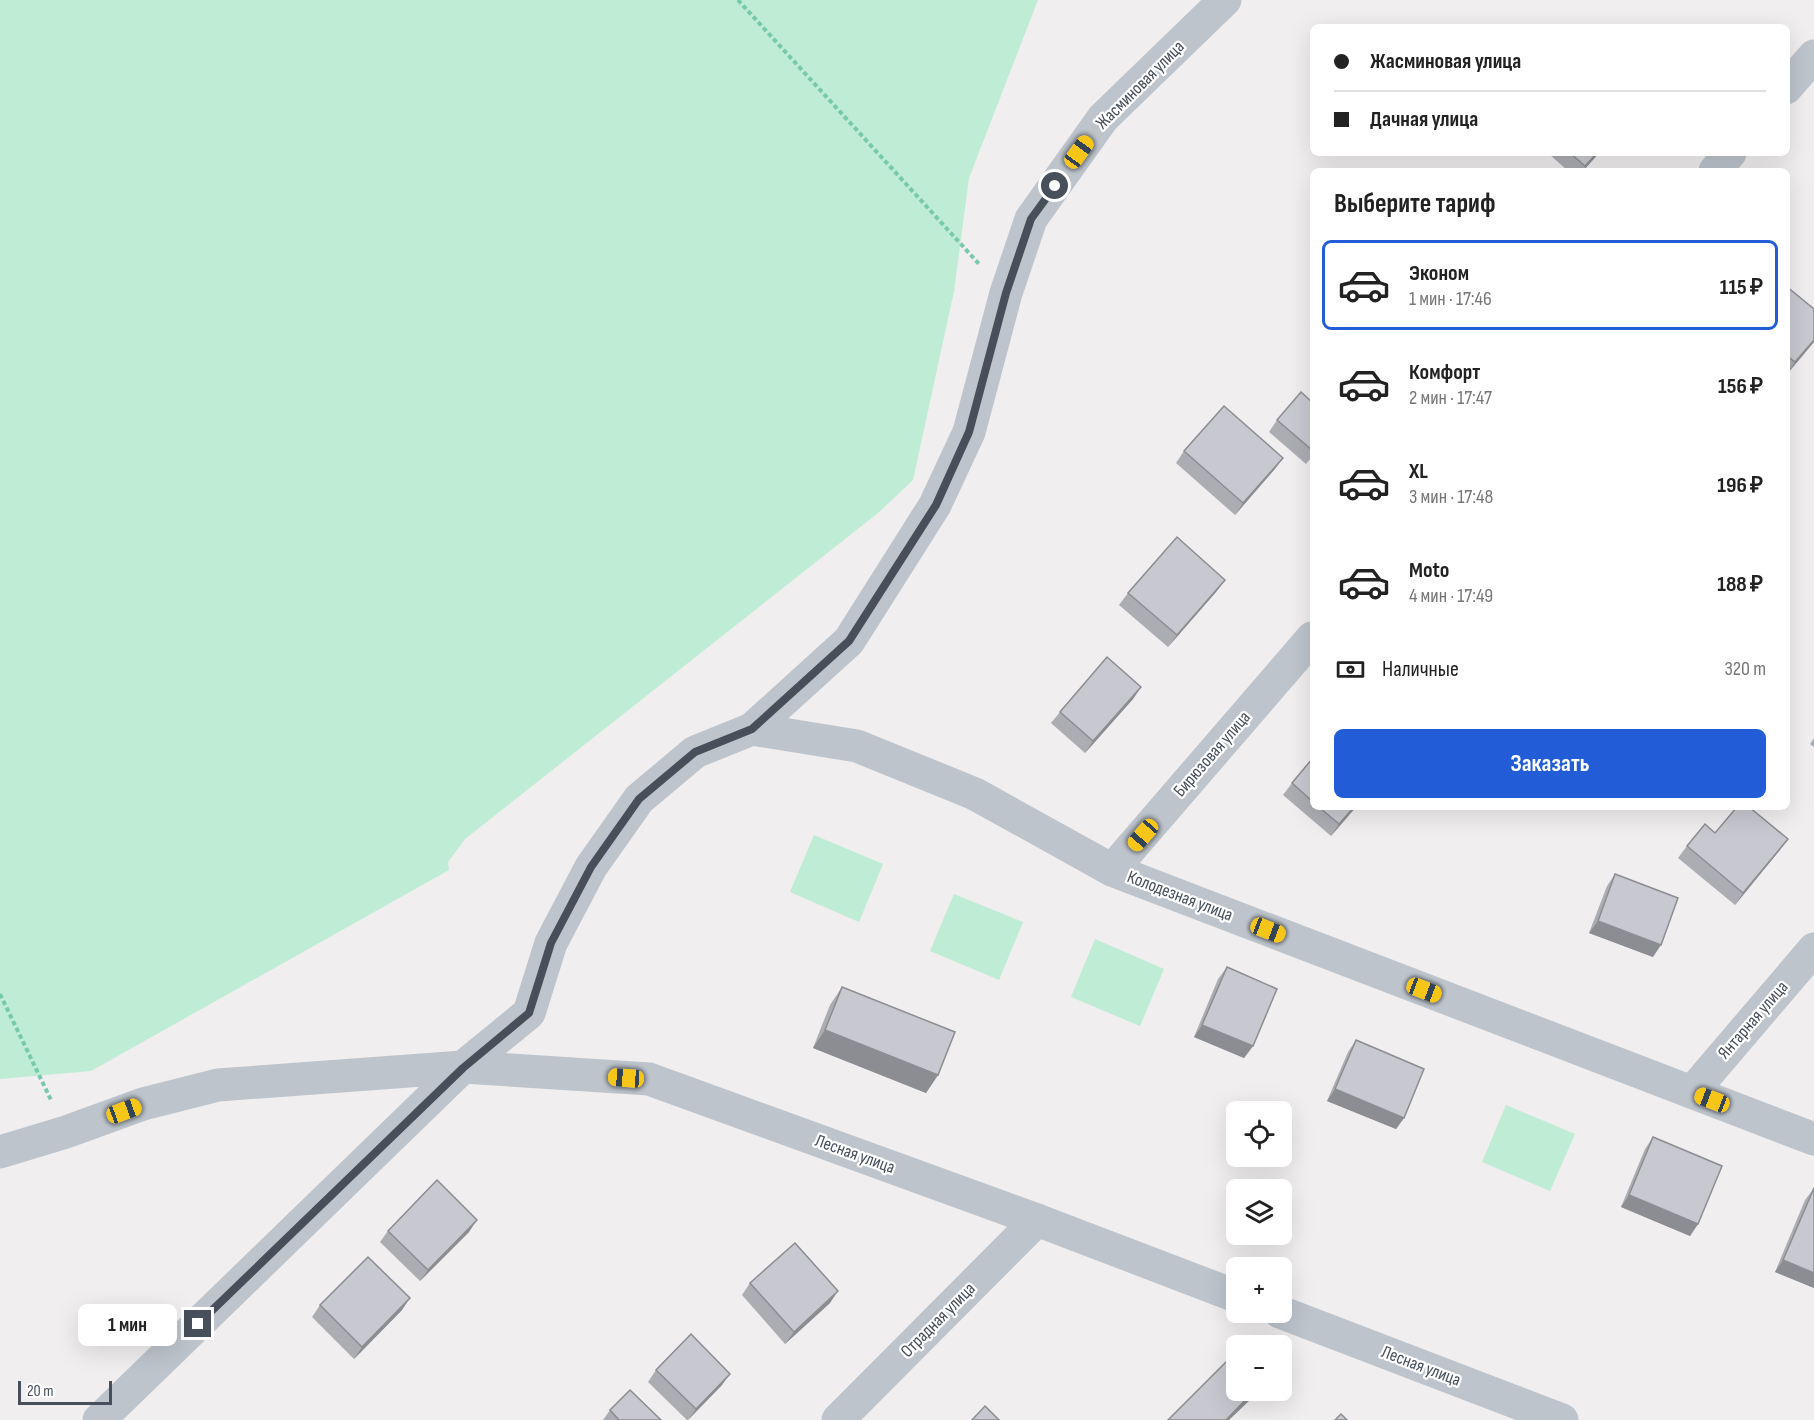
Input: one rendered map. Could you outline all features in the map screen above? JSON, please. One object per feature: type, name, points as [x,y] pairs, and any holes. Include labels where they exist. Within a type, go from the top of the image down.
[{"type":"street","name":"Жасминовая улица","points":[[752,729],[849,641],[936,505],[969,432],[1006,293],[1031,219],[1103,118],[1225,0]]},
{"type":"street","points":[[1790,83],[1814,56]]},
{"type":"street","points":[[1718,168],[1728,156]]},
{"type":"street","name":"Бирюзовая улица","points":[[1112,870],[1310,640]]},
{"type":"street","points":[[99,1420],[463,1068],[529,1013],[551,943],[591,867],[639,799],[695,752],[752,729]]},
{"type":"street","name":"Колодезная улица","points":[[752,729],[857,746],[975,794],[1112,870],[1814,1138]]},
{"type":"street","name":"Янтарная улица","points":[[1692,1092],[1814,949]]},
{"type":"street","name":"Лесная улица","points":[[0,1152],[66,1132],[143,1104],[218,1085],[463,1068],[649,1079],[1037,1220],[1226,1292]]},
{"type":"street","name":"Отрадная улица","points":[[838,1420],[1037,1220]]},
{"type":"street","name":"Лесная улица","points":[[1292,1317],[1562,1420]]},
{"type":"path","points":[[738,0],[1006,293]]},
{"type":"path","points":[[0,994],[66,1132]]},
{"type":"green space","points":[[0,0],[1038,0],[969,178],[954,291],[913,480],[878,513],[465,839],[448,862],[449,870],[91,1071],[0,1079]]},
{"type":"green space","points":[[814,835],[883,864],[859,922],[790,892]]},
{"type":"green space","points":[[954,894],[1023,922],[999,980],[930,951]]},
{"type":"green space","points":[[1095,939],[1164,969],[1140,1026],[1071,997]]},
{"type":"green space","points":[[1506,1105],[1575,1134],[1550,1191],[1482,1162]]},
{"type":"building","points":[[1573,156],[1594,156],[1585,166]]},
{"type":"building","points":[[1790,289],[1814,309],[1814,340],[1795,362],[1790,358]]},
{"type":"building","points":[[1301,392],[1310,400],[1310,448],[1277,420]]},
{"type":"building","points":[[1224,406],[1283,458],[1243,503],[1184,451]]},
{"type":"building","points":[[1177,537],[1225,580],[1177,635],[1128,593]]},
{"type":"building","points":[[1107,657],[1141,687],[1093,741],[1060,712]]},
{"type":"building","points":[[1310,761],[1310,799],[1292,783]]},
{"type":"building","points":[[1323,810],[1351,810],[1339,824]]},
{"type":"building","points":[[1734,810],[1753,810],[1788,839],[1743,893],[1687,846],[1705,824],[1715,833]]},
{"type":"building","points":[[1615,874],[1678,898],[1661,945],[1598,921]]},
{"type":"building","points":[[1227,967],[1277,989],[1253,1046],[1202,1025]]},
{"type":"building","points":[[842,987],[955,1032],[938,1075],[825,1030]]},
{"type":"building","points":[[1356,1040],[1424,1069],[1404,1118],[1335,1089]]},
{"type":"building","points":[[1653,1137],[1722,1166],[1698,1224],[1629,1195]]},
{"type":"building","points":[[437,1180],[477,1220],[428,1270],[388,1231]]},
{"type":"building","points":[[1814,1188],[1814,1273],[1783,1260]]},
{"type":"building","points":[[795,1243],[838,1291],[794,1332],[750,1283]]},
{"type":"building","points":[[368,1257],[410,1298],[362,1347],[320,1305]]},
{"type":"building","points":[[691,1334],[730,1374],[696,1409],[656,1370]]},
{"type":"building","points":[[1226,1362],[1226,1401],[1244,1401],[1226,1420],[1168,1420]]},
{"type":"building","points":[[630,1390],[661,1420],[619,1420],[610,1410]]},
{"type":"building","points":[[985,1406],[999,1420],[972,1420]]},
{"type":"building","points":[[1341,1414],[1347,1420],[1335,1420]]},
{"type":"route","points":[[198,1324],[463,1068],[529,1013],[551,943],[591,867],[639,799],[695,752],[752,729],[849,641],[936,505],[969,432],[1006,293],[1031,219],[1055,186]]}]
